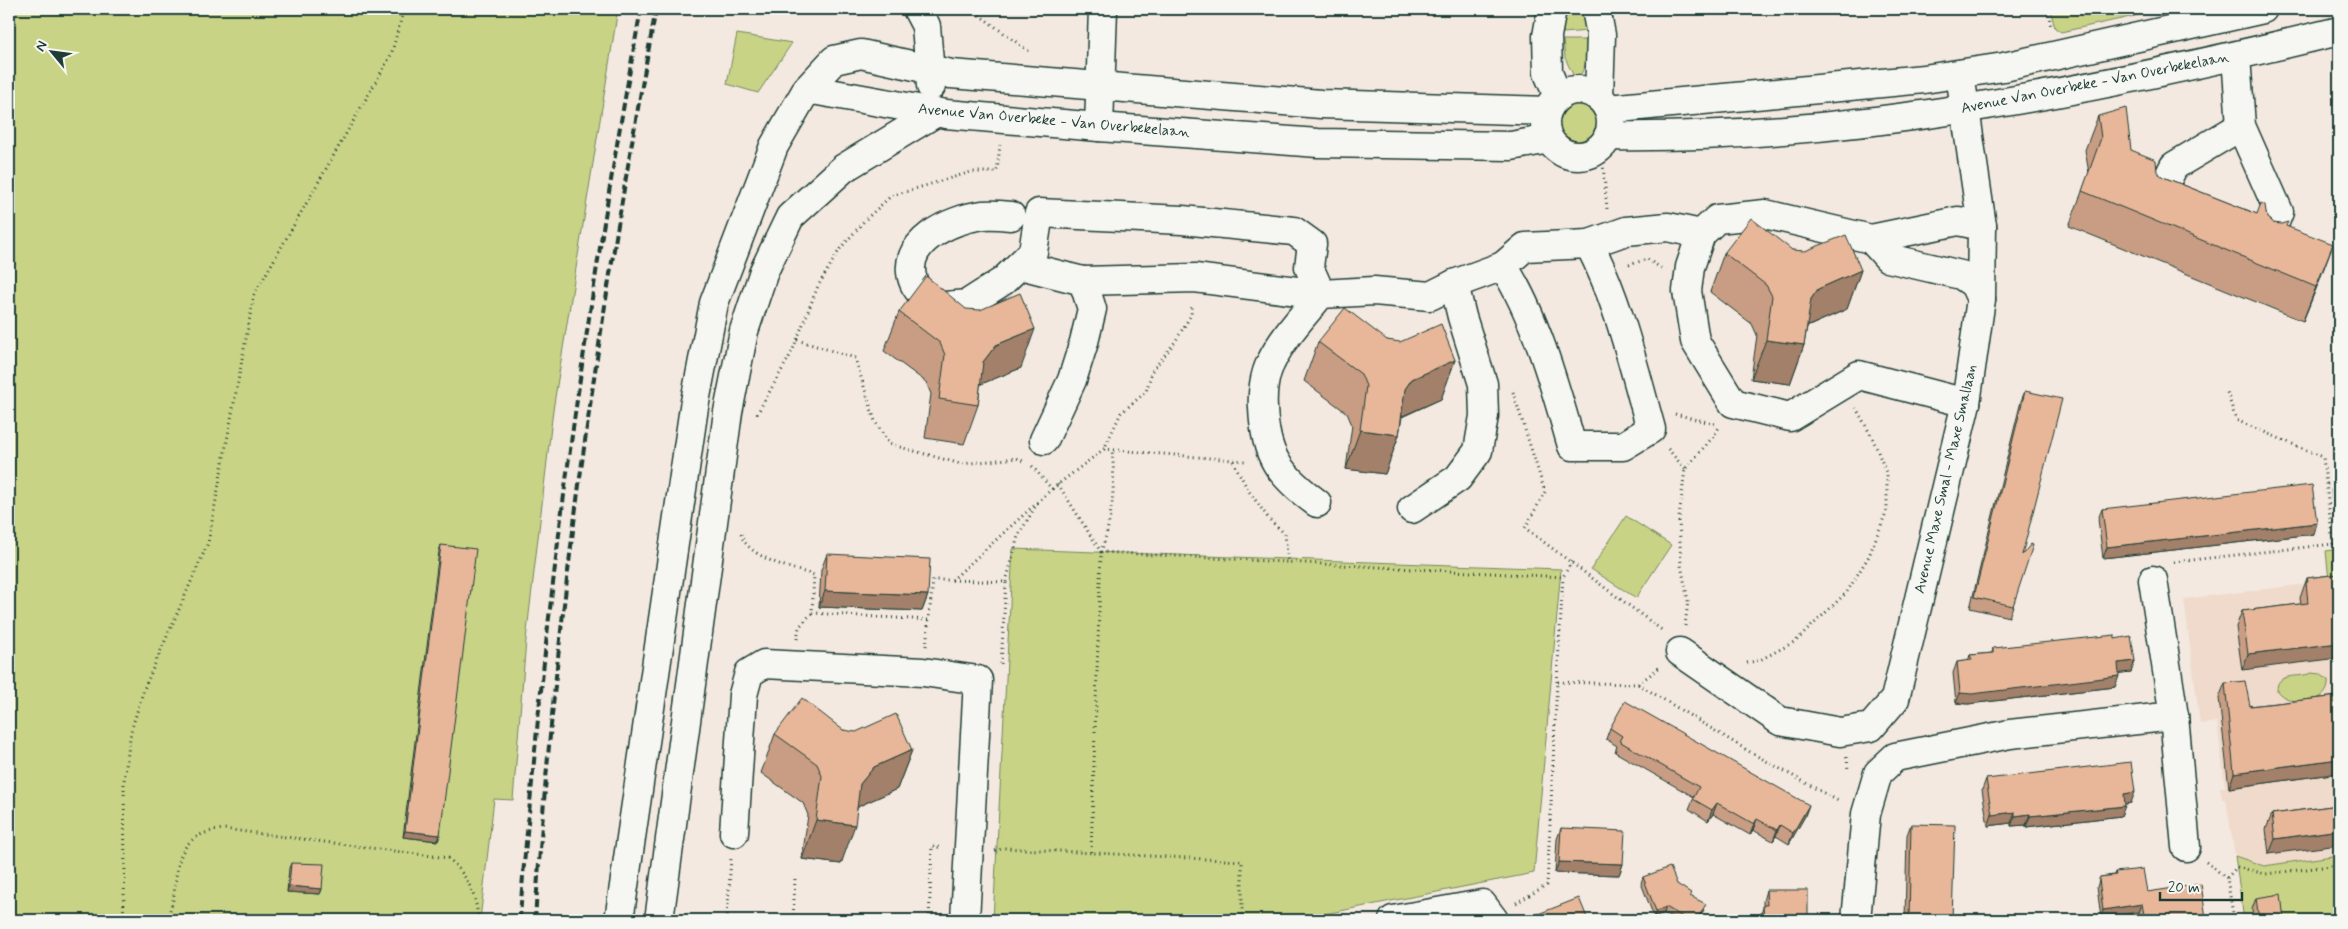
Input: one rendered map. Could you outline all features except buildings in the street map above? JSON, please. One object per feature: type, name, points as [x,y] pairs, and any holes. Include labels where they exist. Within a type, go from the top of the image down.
[{"type":"street","points":[[659,920],[728,412],[744,331],[764,271],[790,217],[844,168],[935,112],[928,70],[926,26],[917,9]]},
{"type":"street","points":[[1099,128],[1103,9]]},
{"type":"street","points":[[1549,139],[1545,125],[1553,104],[1548,73],[1547,36],[1552,9]]},
{"type":"street","points":[[1596,9],[1601,35],[1603,103],[1611,122],[1605,141]]},
{"type":"street","points":[[619,920],[693,416],[714,303],[774,146],[807,89],[834,60],[861,54],[951,74],[1321,104],[1553,104],[1579,90],[1589,92],[1603,103],[1924,79],[1960,74],[2004,67],[2263,9]]},
{"type":"street","name":"Avenue Van Overbeke - Van Overbekelaan","points":[[807,89],[935,112],[1099,128],[1318,143],[1511,146],[1549,139],[1557,148],[1567,154],[1579,156],[1591,153],[1605,141],[1820,127],[2010,103],[2236,56],[2339,31]]},
{"type":"street","points":[[2236,56],[2241,126],[2279,212],[2267,243]]},
{"type":"street","name":"Avenue Maxe Smal - Maxe Smallaan","points":[[1840,732],[1871,727],[1895,699],[1966,403],[1981,299],[1982,226],[1960,74]]},
{"type":"street","points":[[2158,198],[2174,166],[2241,126]]},
{"type":"street","points":[[1011,216],[984,215],[952,224],[918,245],[910,265],[914,284],[934,306],[967,304],[1003,281],[1033,252],[1040,213],[1210,222],[1294,231],[1312,244],[1309,267],[1321,294]]},
{"type":"street","points":[[1966,403],[1859,375],[1790,418],[1733,404],[1695,341],[1688,284],[1690,266],[1701,234],[1717,219],[1765,214],[1871,239],[1958,221],[1982,226]]},
{"type":"street","points":[[1020,265],[1083,281],[1195,278],[1321,294],[1374,292],[1430,296],[1454,284],[1503,266],[1525,247],[1599,240],[1626,231],[1668,227],[1701,234]]},
{"type":"street","points":[[1871,239],[1888,258],[1961,274],[1974,284],[1981,299]]},
{"type":"street","points":[[1503,266],[1517,287],[1559,399],[1572,446],[1623,446],[1651,429],[1604,272],[1599,240]]},
{"type":"street","points":[[1044,440],[1072,380],[1084,342],[1092,309],[1083,281]]},
{"type":"street","points":[[1412,509],[1458,478],[1478,451],[1484,416],[1483,384],[1462,317],[1454,284]]},
{"type":"street","points":[[1317,503],[1293,486],[1274,461],[1264,433],[1262,395],[1270,363],[1293,328],[1321,294]]},
{"type":"street","points":[[2153,580],[2174,716],[2186,847]]},
{"type":"street","points":[[1681,649],[1710,674],[1780,721],[1840,732]]},
{"type":"street","points":[[733,845],[743,695],[749,673],[764,664],[923,672],[978,680],[967,851],[965,920]]},
{"type":"street","points":[[1856,920],[1866,814],[1878,773],[1896,757],[2010,734],[2174,716]]},
{"type":"street","points":[[1393,920],[1482,904],[1493,919]]},
{"type":"path","points":[[122,920],[125,874],[124,781],[131,731],[144,689],[208,543],[254,295],[391,55],[404,9]]},
{"type":"path","points":[[971,9],[1026,50],[1036,52]]},
{"type":"path","points":[[2048,9],[2053,36]]},
{"type":"path","points":[[1599,240],[1605,141]]},
{"type":"path","points":[[756,416],[797,340],[818,286],[840,249],[864,220],[891,196],[971,172],[997,172]]},
{"type":"path","points":[[1604,272],[1647,259],[1688,284]]},
{"type":"path","points":[[925,649],[933,580],[952,580],[1041,497],[1104,450],[1121,414],[1146,392],[1152,371],[1176,342],[1191,315],[1195,278]]},
{"type":"path","points":[[797,340],[855,358],[875,421],[889,444],[961,464],[1017,458],[1030,464],[1052,489]]},
{"type":"path","points":[[1510,383],[1546,492],[1525,528],[1572,561],[1681,649]]},
{"type":"path","points":[[1710,674],[1760,660],[1796,641],[1847,592],[1869,556],[1887,510],[1887,475],[1873,439],[1843,384]]},
{"type":"path","points":[[2153,580],[2168,563],[2333,544],[2323,456],[2236,420],[2226,390]]},
{"type":"path","points":[[1638,684],[1681,649],[1688,601],[1681,565],[1679,518],[1685,469],[1713,437],[1720,424],[1645,408]]},
{"type":"path","points":[[1030,464],[1044,440]]},
{"type":"path","points":[[1104,450],[1233,461],[1274,461]]},
{"type":"path","points":[[1091,852],[1101,552],[1112,511],[1114,466],[1112,450]]},
{"type":"path","points":[[1233,461],[1248,490],[1269,519],[1285,534],[1288,563]]},
{"type":"path","points":[[2327,484],[2339,480]]},
{"type":"path","points":[[1058,484],[1101,552]]},
{"type":"path","points":[[1006,582],[1018,536],[1041,497]]},
{"type":"path","points":[[742,528],[741,537],[754,551],[774,564],[814,575],[812,613],[800,627],[796,644]]},
{"type":"path","points":[[1101,552],[1563,577]]},
{"type":"path","points":[[1493,919],[1547,885],[1556,682],[1563,577],[1572,561]]},
{"type":"path","points":[[812,613],[929,620]]},
{"type":"path","points":[[1556,682],[1638,684],[1750,752],[1866,814]]},
{"type":"path","points":[[1840,732],[1848,773]]},
{"type":"path","points":[[168,920],[177,867],[183,848],[194,839],[213,831],[224,829],[448,858],[459,868],[469,883],[478,920]]},
{"type":"path","points":[[727,920],[733,845]]},
{"type":"path","points":[[929,920],[932,846],[967,851],[993,852],[1004,848],[1242,861],[1242,920]]},
{"type":"path","points":[[2186,847],[2227,878],[2234,920]]},
{"type":"path","points":[[2227,878],[2236,868],[2266,874],[2339,865]]},
{"type":"path","points":[[793,920],[795,878]]},
{"type":"shaded area","points":[[2339,580],[2339,855],[2264,866],[2235,856],[2226,799],[2222,799],[2220,787],[2225,787],[2217,722],[2200,724],[2184,599]]},
{"type":"green space","points":[[9,9],[618,9],[553,410],[526,640],[513,800],[494,799],[480,920],[9,920]]},
{"type":"green space","points":[[1565,9],[1585,9],[1589,31],[1563,33]]},
{"type":"green space","points":[[2050,9],[2167,9],[2061,32],[2055,28]]},
{"type":"green space","points":[[737,34],[792,43],[758,93],[727,84]]},
{"type":"green space","points":[[1563,40],[1590,40],[1586,63],[1577,83],[1565,58]]},
{"type":"green space","points":[[1578,104],[1592,110],[1598,124],[1592,138],[1578,144],[1564,138],[1558,124],[1564,110]]},
{"type":"green space","points":[[2339,487],[2339,549],[2331,490]]},
{"type":"green space","points":[[1626,516],[1671,545],[1636,598],[1591,569]]},
{"type":"green space","points":[[1013,549],[1561,569],[1534,873],[1294,920],[993,920]]},
{"type":"green space","points":[[2339,549],[2339,580],[2329,581],[2326,551]]},
{"type":"green space","points":[[2311,673],[2320,674],[2328,680],[2327,689],[2323,695],[2316,699],[2308,701],[2290,700],[2277,691],[2280,681],[2284,678]]},
{"type":"green space","points":[[2339,855],[2339,920],[2244,920],[2235,856],[2264,866]]},
{"type":"railway","points":[[520,920],[545,657],[567,471],[594,285],[641,9]]},
{"type":"railway","points":[[535,920],[554,691],[582,463],[616,235],[656,9]]}]
